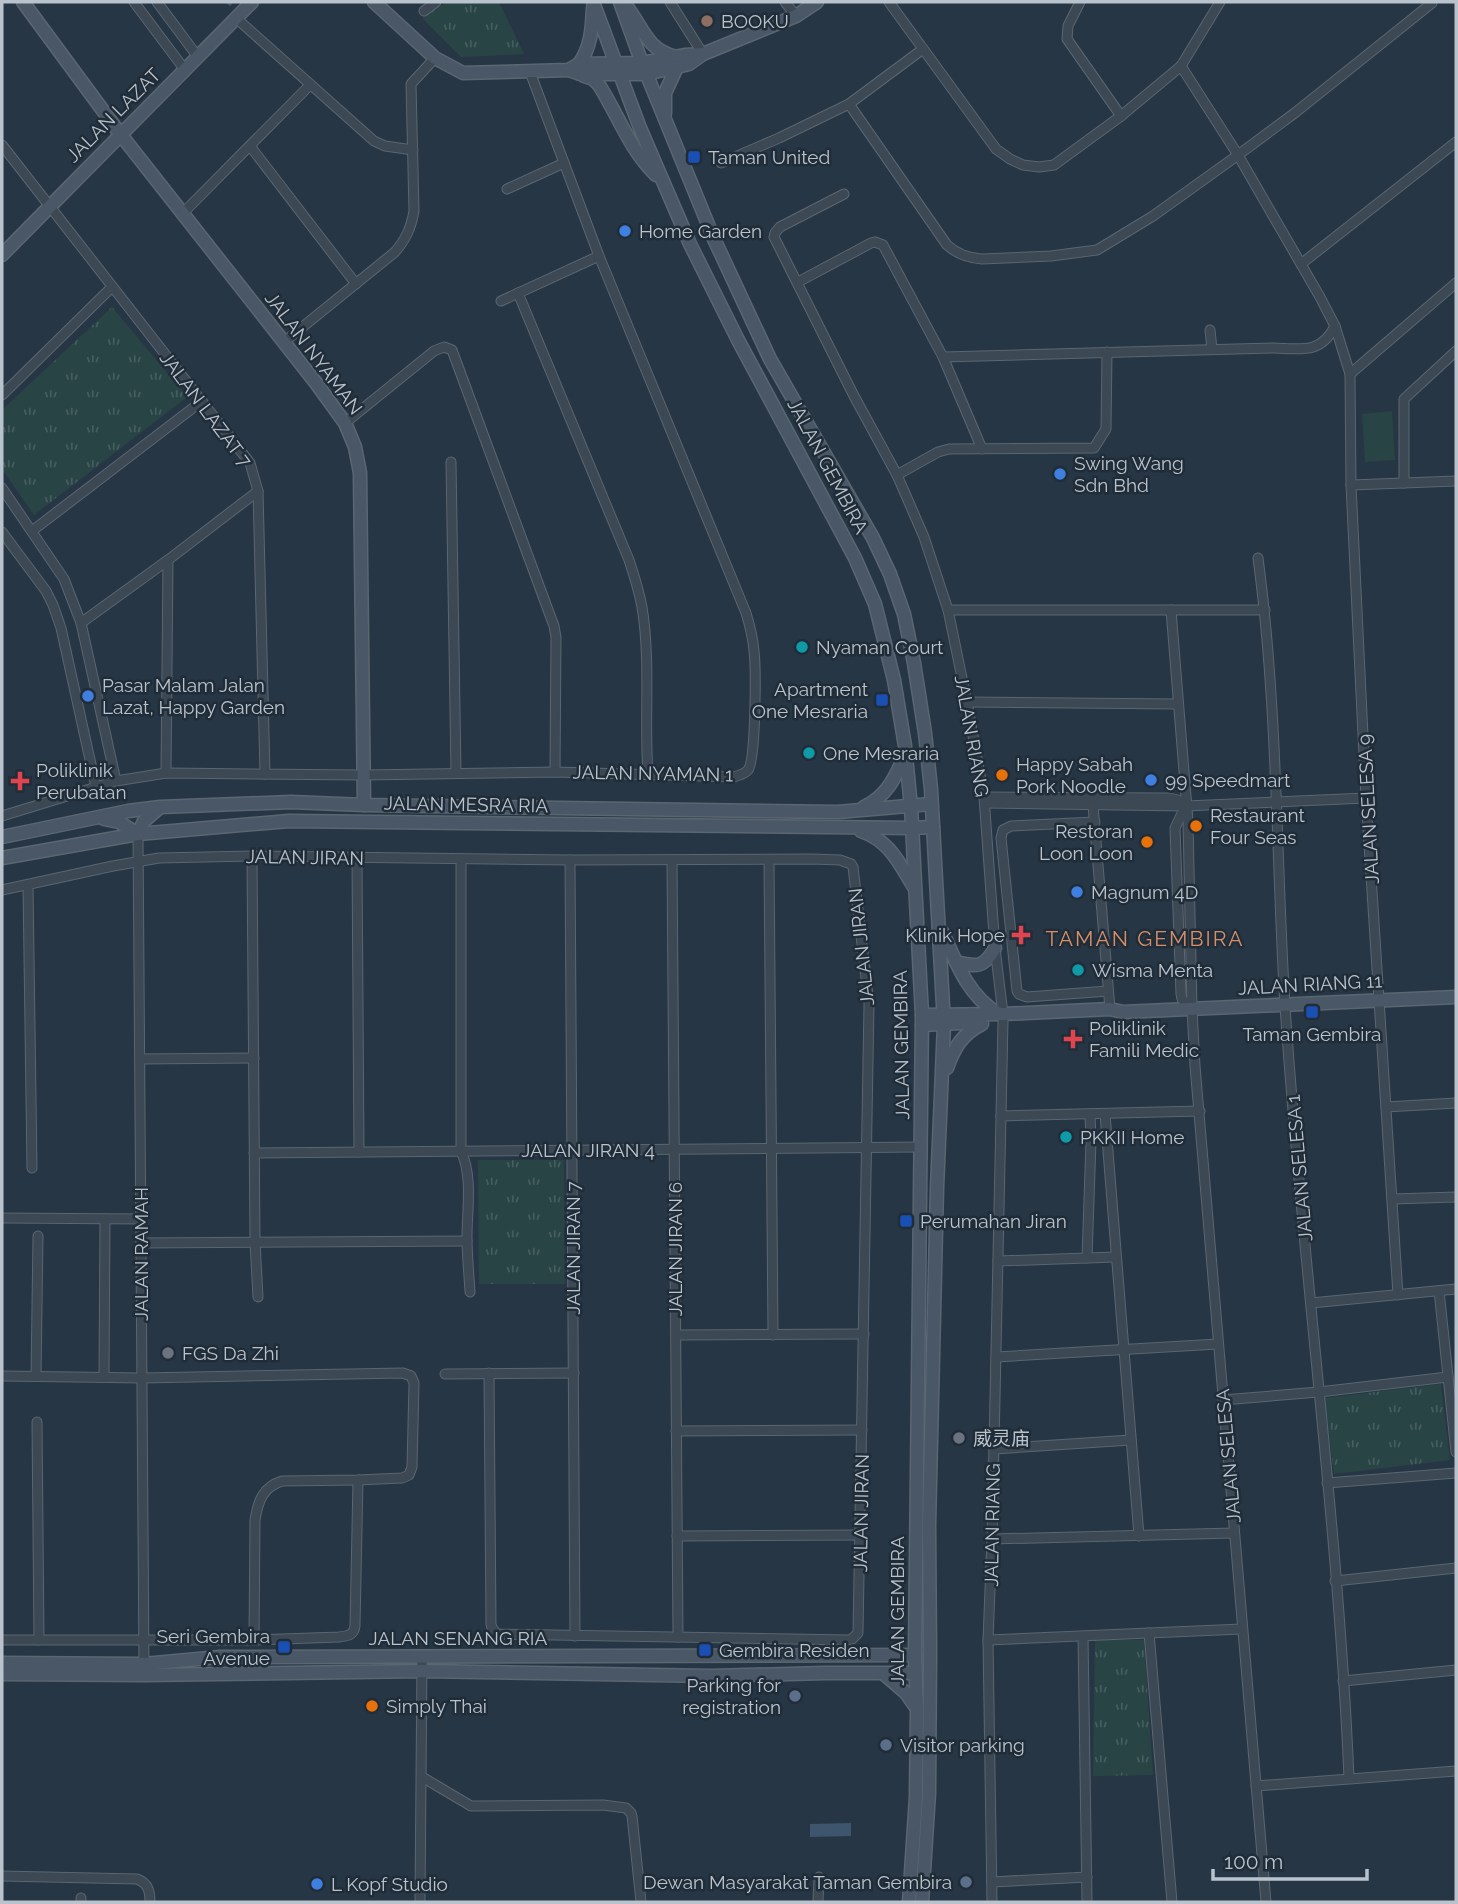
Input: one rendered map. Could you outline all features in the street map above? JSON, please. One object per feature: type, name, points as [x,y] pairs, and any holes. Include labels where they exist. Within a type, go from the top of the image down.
[{"type":"main road","name":"JALAN NYAMAN","points":[[23,2],[121,135],[345,422],[355,447],[360,473],[364,804]]},
{"type":"main road","name":"JALAN LAZAT","points":[[2,255],[252,2]]},
{"type":"main road","points":[[374,2],[435,58],[463,73],[644,69],[676,62],[689,64],[703,54],[796,16],[817,2]]},
{"type":"main road","points":[[576,69],[588,49],[592,35],[593,2]]},
{"type":"main road","name":"JALAN GEMBIRA","points":[[593,2],[640,128],[690,244],[738,340],[837,523],[875,604],[894,680],[906,753],[911,807],[922,1020],[915,1655]]},
{"type":"main road","points":[[621,2],[632,14],[648,41],[676,62]]},
{"type":"main road","name":"JALAN GEMBIRA","points":[[621,2],[644,69],[714,239],[770,359],[873,538],[890,574],[904,614],[914,663],[925,733],[933,827],[944,1019],[925,1668],[929,1793],[922,1902]]},
{"type":"main road","points":[[665,118],[665,93],[676,62]]},
{"type":"main road","points":[[576,69],[599,85],[643,162],[662,180]]},
{"type":"main road","points":[[857,811],[886,793],[906,753]]},
{"type":"main road","name":"JALAN MESRA RIA","points":[[2,837],[160,807],[291,802],[802,811],[857,811],[931,804]]},
{"type":"main road","points":[[96,818],[119,822],[138,834],[144,821],[160,807]]},
{"type":"main road","name":"JALAN MESRA RIA","points":[[2,858],[138,834],[289,821],[933,827]]},
{"type":"main road","points":[[850,827],[871,834],[883,842],[893,853],[916,891]]},
{"type":"main road","points":[[940,926],[966,981],[999,1018],[979,1025],[962,1038],[952,1054],[943,1083]]},
{"type":"main road","points":[[956,962],[970,965],[985,963],[995,948]]},
{"type":"main road","name":"JALAN RIANG 11","points":[[999,1018],[1110,1009],[1123,1012],[1456,996]]},
{"type":"main road","name":"JALAN RIANG 11","points":[[922,1020],[1111,1017],[1123,1012]]},
{"type":"main road","points":[[915,1655],[925,1668]]},
{"type":"main road","name":"JALAN SENANG RIA","points":[[422,1664],[915,1655]]},
{"type":"main road","name":"JALAN SENANG RIA","points":[[2,1674],[144,1669],[220,1657],[712,1676],[884,1674],[925,1668]]},
{"type":"main road","name":"JALAN SENANG RIA","points":[[2,1663],[144,1669]]},
{"type":"main road","name":"JALAN GEMBIRA","points":[[909,1902],[916,1797],[917,1711],[925,1668]]},
{"type":"main road","points":[[884,1674],[906,1693],[917,1711]]},
{"type":"street","points":[[134,2],[185,70]]},
{"type":"street","points":[[157,2],[198,57]]},
{"type":"street","points":[[424,11],[436,2]]},
{"type":"street","points":[[670,2],[703,54]]},
{"type":"street","points":[[785,2],[796,16]]},
{"type":"street","points":[[889,2],[996,149],[1023,165],[1039,167],[1054,165],[1121,117],[1181,66],[1220,2]]},
{"type":"street","points":[[1080,2],[1068,26],[1067,39],[1121,117]]},
{"type":"street","points":[[849,104],[953,251],[982,259],[1051,256],[1097,250],[1153,216],[1238,155],[1432,3]]},
{"type":"street","points":[[236,18],[374,141],[384,146],[412,149]]},
{"type":"street","points":[[721,163],[849,104],[923,50]]},
{"type":"street","points":[[284,342],[395,252],[405,239],[412,225],[414,211],[411,84],[435,58]]},
{"type":"street","name":"JALAN SELESA 9","points":[[1181,66],[1238,155],[1301,264],[1335,326],[1350,374],[1351,485],[1366,797],[1398,1295]]},
{"type":"street","name":"JALAN NYAMAN 1","points":[[2,815],[116,781],[166,773],[363,775],[555,772],[734,777],[748,770],[752,755],[754,651],[746,613],[599,256],[530,72]]},
{"type":"street","points":[[182,214],[310,85]]},
{"type":"street","points":[[1301,264],[1456,142]]},
{"type":"street","name":"JALAN LAZAT 7","points":[[2,145],[250,463],[258,491],[265,774]]},
{"type":"street","points":[[250,146],[356,284]]},
{"type":"street","points":[[507,189],[564,163]]},
{"type":"street","name":"JALAN RIANG","points":[[844,194],[780,226],[775,233],[776,243],[897,475],[925,537],[947,610],[984,800],[999,1018],[1001,1116],[988,1640],[992,1902]]},
{"type":"street","points":[[798,282],[871,243],[879,243],[886,248],[943,357],[982,449]]},
{"type":"street","points":[[501,300],[599,256]]},
{"type":"street","points":[[1350,374],[1456,283]]},
{"type":"street","points":[[2,395],[111,288]]},
{"type":"street","points":[[519,293],[637,583],[646,645],[648,775]]},
{"type":"street","points":[[943,357],[1299,349],[1325,342],[1335,326]]},
{"type":"street","points":[[1210,330],[1212,349]]},
{"type":"street","points":[[345,422],[434,351],[444,347],[452,350],[552,616],[556,637],[555,772]]},
{"type":"street","points":[[1404,483],[1404,399],[1456,351]]},
{"type":"street","points":[[897,475],[943,451],[1094,448],[1106,429],[1107,352]]},
{"type":"street","points":[[32,531],[202,401]]},
{"type":"street","points":[[452,462],[456,773]]},
{"type":"street","points":[[1351,485],[1456,481]]},
{"type":"street","points":[[2,488],[64,579],[81,623],[116,781]]},
{"type":"street","points":[[81,623],[258,491]]},
{"type":"street","points":[[2,532],[46,591],[53,605],[61,628],[96,787]]},
{"type":"street","name":"JALAN SELESA 1","points":[[1258,558],[1271,670],[1285,1005],[1327,1483],[1349,1778]]},
{"type":"street","points":[[166,773],[168,560]]},
{"type":"street","points":[[947,610],[1265,610]]},
{"type":"street","name":"JALAN SELESA","points":[[1171,610],[1186,806],[1192,1009],[1266,1902]]},
{"type":"street","points":[[967,702],[1178,704]]},
{"type":"street","points":[[984,800],[1186,806],[1366,797]]},
{"type":"street","points":[[984,800],[1170,798],[1181,801],[1186,806]]},
{"type":"street","points":[[1093,805],[1110,1009]]},
{"type":"street","points":[[1094,822],[1011,826],[1003,830],[1001,838],[1017,991],[1027,997],[1108,990]]},
{"type":"street","name":"JALAN RAMAH","points":[[138,834],[144,1669]]},
{"type":"street","points":[[252,856],[255,1242],[258,1297]]},
{"type":"street","name":"JALAN JIRAN","points":[[2,890],[159,858],[252,856],[840,860],[851,864],[869,1004],[858,1633],[848,1640],[678,1637]]},
{"type":"street","points":[[357,858],[359,1152]]},
{"type":"street","points":[[461,859],[461,1151],[466,1161],[468,1183],[470,1292]]},
{"type":"street","name":"JALAN JIRAN 7","points":[[570,860],[576,1636]]},
{"type":"street","name":"JALAN JIRAN 6","points":[[672,860],[678,1637]]},
{"type":"street","points":[[769,860],[773,1335]]},
{"type":"street","points":[[29,885],[32,1168]]},
{"type":"street","points":[[140,1059],[254,1058]]},
{"type":"street","points":[[1386,1107],[1456,1103]]},
{"type":"street","points":[[1001,1116],[1200,1111]]},
{"type":"street","points":[[1087,1258],[1090,1114]]},
{"type":"street","points":[[1105,1114],[1139,1536]]},
{"type":"street","name":"JALAN JIRAN 4","points":[[254,1153],[921,1147]]},
{"type":"street","points":[[1392,1199],[1456,1197]]},
{"type":"street","points":[[2,1218],[141,1219]]},
{"type":"street","points":[[104,1219],[104,1377]]},
{"type":"street","points":[[36,1376],[38,1236]]},
{"type":"street","points":[[141,1243],[467,1241]]},
{"type":"street","points":[[998,1261],[1116,1258]]},
{"type":"street","points":[[1311,1303],[1456,1289]]},
{"type":"street","points":[[1439,1291],[1456,1452]]},
{"type":"street","points":[[676,1335],[864,1334]]},
{"type":"street","points":[[996,1357],[1218,1344]]},
{"type":"street","points":[[2,1376],[142,1378],[407,1373],[413,1379],[412,1467],[409,1475],[358,1480],[282,1481],[272,1484],[262,1494],[255,1520],[254,1640]]},
{"type":"street","points":[[445,1374],[574,1373]]},
{"type":"street","points":[[489,1374],[491,1624],[494,1631],[502,1634],[678,1637]]},
{"type":"street","points":[[1223,1400],[1448,1377]]},
{"type":"street","points":[[37,1422],[39,1640]]},
{"type":"street","points":[[676,1431],[862,1430]]},
{"type":"street","points":[[994,1449],[1131,1440]]},
{"type":"street","points":[[1327,1483],[1456,1473]]},
{"type":"street","points":[[2,1640],[254,1640],[350,1635],[355,1630],[358,1480]]},
{"type":"street","points":[[992,1539],[1234,1533]]},
{"type":"street","points":[[677,1536],[860,1535]]},
{"type":"street","points":[[1335,1581],[1456,1568]]},
{"type":"street","points":[[988,1640],[1242,1629]]},
{"type":"street","points":[[1149,1633],[1172,1902]]},
{"type":"street","points":[[1083,1636],[1087,1902]]},
{"type":"street","points":[[420,1902],[422,1664]]},
{"type":"street","points":[[1343,1681],[1456,1670]]},
{"type":"street","points":[[1256,1786],[1456,1771]]},
{"type":"street","points":[[422,1777],[471,1805],[603,1805],[629,1810],[632,1816],[641,1902]]},
{"type":"street","points":[[2,1876],[131,1878],[144,1881],[148,1887],[150,1902]]},
{"type":"street","points":[[818,1902],[819,1877]]},
{"type":"street","points":[[992,1882],[1087,1877]]},
{"type":"green space","points":[[447,2],[499,2],[524,54],[461,57],[422,18]]},
{"type":"green space","points":[[112,307],[187,397],[34,515],[2,469],[2,410]]},
{"type":"green space","points":[[1392,411],[1395,460],[1365,462],[1362,414]]},
{"type":"green space","points":[[478,1160],[564,1160],[565,1284],[479,1284]]},
{"type":"green space","points":[[1441,1384],[1450,1460],[1334,1474],[1325,1398]]},
{"type":"green space","points":[[1095,1640],[1144,1640],[1153,1775],[1093,1776]]},
{"type":"water","points":[[851,1823],[851,1836],[810,1837],[810,1824]]},
{"type":"place","name":"BOOKU","points":[[707,21]]},
{"type":"place","name":"Taman United","points":[[694,157]]},
{"type":"place","name":"Home Garden","points":[[625,231]]},
{"type":"place","name":"Swing Wang Sdn Bhd","points":[[1060,474]]},
{"type":"place","name":"Nyaman Court","points":[[802,647]]},
{"type":"place","name":"Pasar Malam Jalan Lazat, Happy Garden","points":[[88,696]]},
{"type":"place","name":"Apartment One Mesraria","points":[[882,700]]},
{"type":"place","name":"One Mesraria","points":[[809,753]]},
{"type":"place","name":"Happy Sabah Pork Noodle","points":[[1002,775]]},
{"type":"place","name":"99 Speedmart","points":[[1151,780]]},
{"type":"place","name":"Poliklinik Perubatan","points":[[20,781]]},
{"type":"place","name":"Restaurant Four Seas","points":[[1196,826]]},
{"type":"place","name":"Restoran Loon Loon","points":[[1147,842]]},
{"type":"place","name":"Magnum 4D","points":[[1077,892]]},
{"type":"place","name":"Klinik Hope","points":[[1021,935]]},
{"type":"place","name":"Wisma Menta","points":[[1078,970]]},
{"type":"place","name":"Taman Gembira","points":[[1312,1012]]},
{"type":"place","name":"Poliklinik Famili Medic","points":[[1073,1039]]},
{"type":"place","name":"PKKII Home","points":[[1066,1137]]},
{"type":"place","name":"Perumahan Jiran","points":[[906,1221]]},
{"type":"place","name":"FGS Da Zhi","points":[[168,1353]]},
{"type":"place","name":"威灵庙","points":[[959,1438]]},
{"type":"place","name":"Seri Gembira Avenue","points":[[284,1647]]},
{"type":"place","name":"Gembira Residen","points":[[705,1650]]},
{"type":"place","name":"Parking for registration","points":[[795,1696]]},
{"type":"place","name":"Simply Thai","points":[[372,1706]]},
{"type":"place","name":"Visitor parking","points":[[886,1745]]},
{"type":"place","name":"Dewan Masyarakat Taman Gembira","points":[[966,1882]]},
{"type":"place","name":"L Kopf Studio","points":[[317,1884]]},
{"type":"district","name":"TAMAN GEMBIRA","points":[[1145,939]]}]
